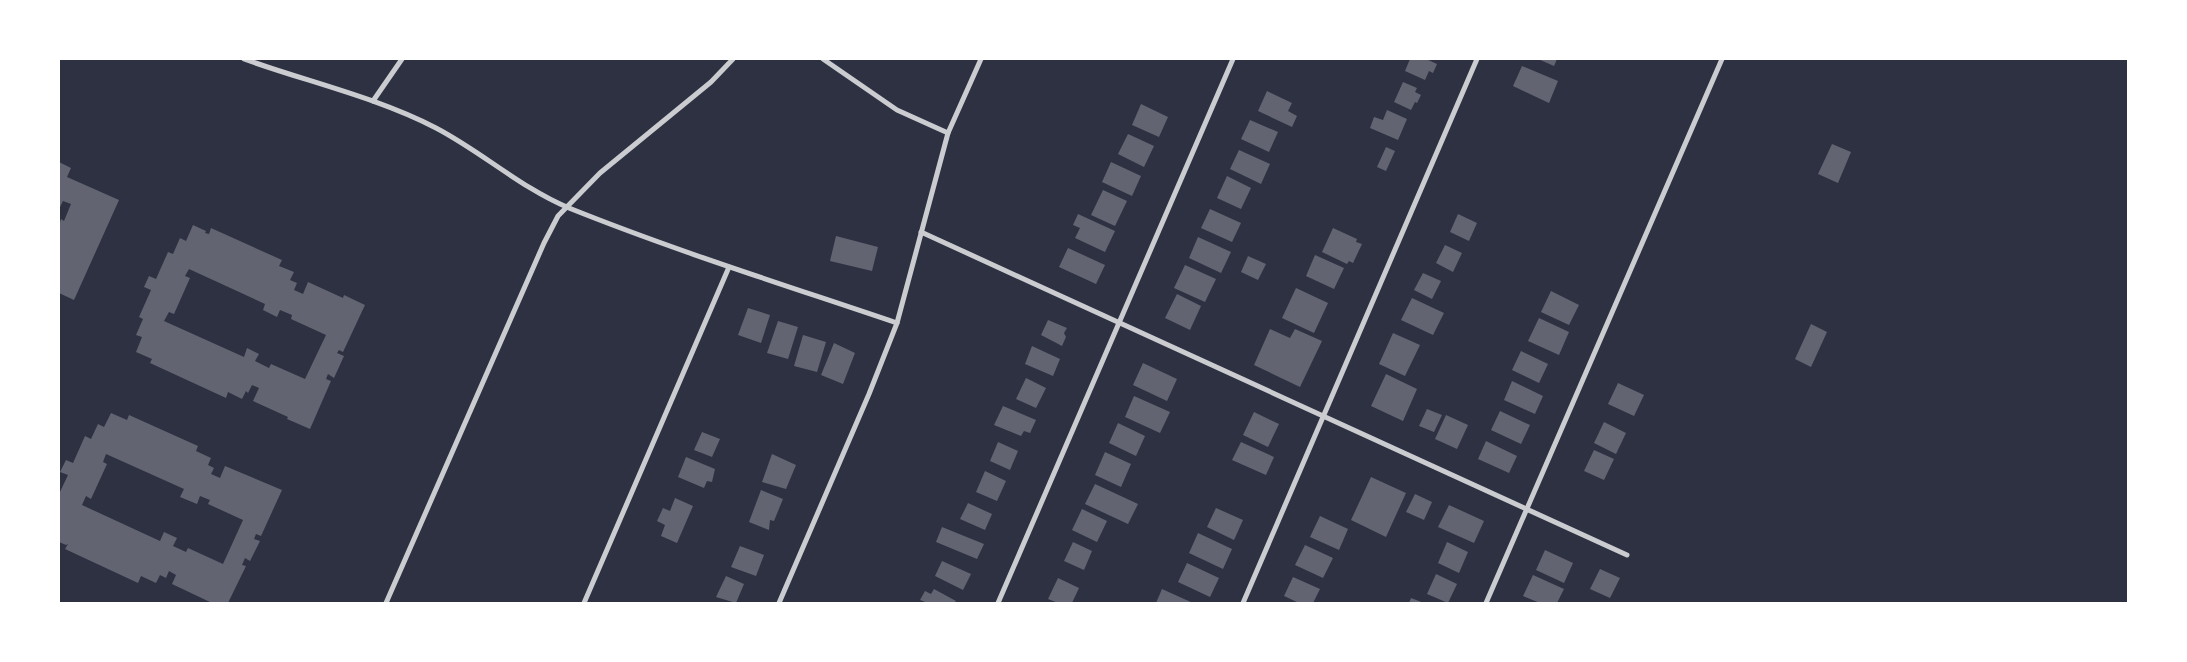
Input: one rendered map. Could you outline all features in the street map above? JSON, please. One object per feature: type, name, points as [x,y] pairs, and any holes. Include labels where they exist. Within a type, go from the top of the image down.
[{"type":"street","points":[[244,59],[296,78],[373,101],[437,129],[518,181],[567,207],[730,267],[897,323]]},
{"type":"street","points":[[373,101],[402,59]]},
{"type":"street","points":[[386,603],[544,243],[558,216],[600,173],[711,82],[733,59]]},
{"type":"street","points":[[823,59],[897,110],[948,133]]},
{"type":"street","points":[[779,603],[869,394],[897,323],[948,133],[981,59]]},
{"type":"street","points":[[998,603],[1234,59]]},
{"type":"street","points":[[1243,603],[1477,59]]},
{"type":"street","points":[[1486,603],[1722,59]]},
{"type":"street","points":[[920,232],[1628,555]]},
{"type":"street","points":[[584,603],[730,267]]},
{"type":"building","points":[[1410,59],[1426,59],[1437,64],[1433,73],[1429,71],[1425,80],[1405,71]]},
{"type":"building","points":[[1538,59],[1557,59],[1554,66]]},
{"type":"building","points":[[1522,66],[1558,81],[1549,103],[1513,86]]},
{"type":"building","points":[[1403,82],[1417,88],[1415,92],[1421,95],[1411,110],[1394,102]]},
{"type":"building","points":[[1267,91],[1292,103],[1288,111],[1297,116],[1292,127],[1258,111]]},
{"type":"building","points":[[1141,104],[1168,117],[1159,137],[1132,125]]},
{"type":"building","points":[[1387,110],[1407,119],[1398,140],[1370,128],[1374,117],[1383,120]]},
{"type":"building","points":[[1250,120],[1278,132],[1269,152],[1241,139]]},
{"type":"building","points":[[1128,134],[1154,146],[1144,167],[1118,154]]},
{"type":"building","points":[[1832,144],[1851,152],[1838,183],[1818,174]]},
{"type":"building","points":[[1386,147],[1395,151],[1386,171],[1377,167]]},
{"type":"building","points":[[1239,150],[1270,164],[1261,184],[1230,169]]},
{"type":"building","points":[[59,162],[71,168],[67,177],[119,200],[74,300],[59,293],[59,225],[61,219],[64,221],[71,204],[63,201],[59,207]]},
{"type":"building","points":[[1111,162],[1141,176],[1132,196],[1102,182]]},
{"type":"building","points":[[1227,176],[1251,188],[1241,209],[1217,198]]},
{"type":"building","points":[[1103,190],[1127,201],[1115,226],[1091,215]]},
{"type":"building","points":[[1210,209],[1241,223],[1232,242],[1201,228]]},
{"type":"building","points":[[1078,214],[1115,231],[1105,252],[1075,238],[1080,228],[1073,225]]},
{"type":"building","points":[[1458,214],[1477,223],[1469,241],[1450,232]]},
{"type":"building","points":[[193,225],[209,234],[211,228],[282,260],[279,266],[294,272],[290,280],[297,283],[294,290],[303,294],[308,282],[343,298],[344,295],[365,305],[343,352],[339,350],[337,353],[344,356],[334,378],[328,374],[326,379],[331,381],[310,429],[253,401],[259,388],[252,385],[242,399],[228,392],[226,398],[150,363],[152,359],[136,352],[142,337],[136,335],[143,319],[139,317],[151,290],[144,287],[149,276],[156,279],[168,252],[173,254],[180,238],[186,241]],"holes":[[[189,269],[265,304],[263,310],[277,317],[280,310],[292,315],[291,319],[326,335],[305,379],[271,364],[269,368],[255,361],[259,354],[247,348],[244,357],[164,321],[169,312],[174,314],[190,278],[185,276]]]},
{"type":"building","points":[[1333,228],[1357,239],[1356,242],[1362,244],[1353,263],[1349,261],[1347,264],[1322,252]]},
{"type":"building","points":[[836,236],[878,247],[872,271],[830,261]]},
{"type":"building","points":[[1198,237],[1231,252],[1221,273],[1189,258]]},
{"type":"building","points":[[1445,245],[1462,253],[1453,272],[1436,263]]},
{"type":"building","points":[[1068,248],[1105,265],[1096,284],[1059,267]]},
{"type":"building","points":[[1315,255],[1344,268],[1334,289],[1306,276]]},
{"type":"building","points":[[1248,256],[1266,264],[1258,280],[1241,272]]},
{"type":"building","points":[[1185,265],[1216,279],[1205,302],[1174,288]]},
{"type":"building","points":[[1423,273],[1441,281],[1432,299],[1414,290]]},
{"type":"building","points":[[1296,288],[1328,303],[1314,333],[1282,318]]},
{"type":"building","points":[[1551,291],[1579,305],[1569,325],[1541,312]]},
{"type":"building","points":[[1177,294],[1201,306],[1190,330],[1165,318]]},
{"type":"building","points":[[1412,298],[1444,313],[1433,335],[1401,320]]},
{"type":"building","points":[[748,308],[770,315],[761,343],[738,335]]},
{"type":"building","points":[[1539,318],[1569,332],[1559,355],[1528,341]]},
{"type":"building","points":[[1048,320],[1067,328],[1064,333],[1066,337],[1062,346],[1041,335]]},
{"type":"building","points":[[778,321],[798,327],[788,359],[767,353]]},
{"type":"building","points":[[1811,324],[1827,332],[1811,367],[1795,359]]},
{"type":"building","points":[[1270,329],[1290,338],[1295,329],[1322,341],[1300,387],[1254,365]]},
{"type":"building","points":[[1393,333],[1420,345],[1405,376],[1379,364]]},
{"type":"building","points":[[803,335],[826,342],[817,372],[794,366]]},
{"type":"building","points":[[834,343],[855,353],[843,384],[821,375]]},
{"type":"building","points":[[1032,346],[1060,359],[1053,376],[1025,364]]},
{"type":"building","points":[[1521,351],[1548,364],[1539,383],[1512,370]]},
{"type":"building","points":[[1143,363],[1177,379],[1167,401],[1133,385]]},
{"type":"building","points":[[1386,374],[1417,389],[1403,421],[1371,406]]},
{"type":"building","points":[[1026,378],[1046,388],[1036,408],[1016,399]]},
{"type":"building","points":[[1512,381],[1543,396],[1535,414],[1504,400]]},
{"type":"building","points":[[1618,383],[1644,395],[1634,416],[1608,404]]},
{"type":"building","points":[[1134,396],[1170,412],[1160,433],[1125,417]]},
{"type":"building","points":[[1003,406],[1036,420],[1030,433],[1024,431],[1021,436],[994,425]]},
{"type":"building","points":[[1427,409],[1442,415],[1434,432],[1419,426]]},
{"type":"building","points":[[1500,411],[1530,425],[1521,444],[1491,430]]},
{"type":"building","points":[[1254,412],[1279,424],[1268,447],[1243,435]]},
{"type":"building","points":[[111,413],[127,420],[129,415],[198,446],[196,451],[211,458],[208,465],[214,468],[211,474],[220,478],[225,466],[282,490],[261,536],[256,534],[254,539],[260,541],[250,561],[245,558],[242,565],[246,566],[228,603],[212,603],[172,584],[176,575],[169,571],[166,578],[160,575],[156,583],[141,576],[138,583],[65,549],[68,544],[59,542],[59,494],[68,475],[60,472],[66,460],[73,463],[85,436],[91,439],[98,424],[104,427]],"holes":[[[106,454],[184,489],[180,497],[197,504],[200,496],[210,500],[208,504],[243,520],[223,564],[188,548],[186,552],[173,546],[177,538],[164,532],[160,541],[82,505],[86,496],[91,499],[107,464],[103,462]]]},
{"type":"building","points":[[1446,415],[1468,425],[1457,449],[1435,439]]},
{"type":"building","points":[[1604,422],[1626,433],[1616,454],[1594,443]]},
{"type":"building","points":[[1118,423],[1145,436],[1136,456],[1109,443]]},
{"type":"building","points":[[702,432],[720,439],[712,457],[694,450]]},
{"type":"building","points":[[1486,441],[1517,456],[1509,473],[1478,459]]},
{"type":"building","points":[[998,442],[1018,451],[1010,470],[990,461]]},
{"type":"building","points":[[1241,442],[1274,457],[1266,475],[1232,460]]},
{"type":"building","points":[[1594,450],[1614,459],[1604,480],[1584,471]]},
{"type":"building","points":[[1105,452],[1131,464],[1121,487],[1095,475]]},
{"type":"building","points":[[772,454],[796,465],[786,489],[762,482]]},
{"type":"building","points":[[686,457],[715,469],[712,482],[707,481],[704,488],[678,477]]},
{"type":"building","points":[[985,471],[1006,481],[997,501],[976,492]]},
{"type":"building","points":[[1371,477],[1406,493],[1386,537],[1351,520]]},
{"type":"building","points":[[1095,484],[1138,504],[1128,524],[1085,504]]},
{"type":"building","points":[[761,490],[783,499],[774,521],[770,520],[769,530],[749,522]]},
{"type":"building","points":[[1415,494],[1432,502],[1424,520],[1406,512]]},
{"type":"building","points":[[675,498],[693,506],[677,543],[661,536],[665,525],[657,521],[663,508],[670,511]]},
{"type":"building","points":[[968,503],[992,514],[985,530],[960,519]]},
{"type":"building","points":[[1449,505],[1484,521],[1474,543],[1438,527]]},
{"type":"building","points":[[1216,508],[1243,520],[1234,540],[1207,527]]},
{"type":"building","points":[[1082,509],[1107,521],[1097,542],[1072,530]]},
{"type":"building","points":[[1320,516],[1348,529],[1339,550],[1310,537]]},
{"type":"building","points":[[942,527],[984,544],[977,559],[936,542]]},
{"type":"building","points":[[1198,533],[1232,549],[1223,569],[1189,553]]},
{"type":"building","points":[[1073,542],[1092,551],[1084,570],[1064,561]]},
{"type":"building","points":[[1447,542],[1468,552],[1459,573],[1438,563]]},
{"type":"building","points":[[1305,545],[1333,558],[1323,578],[1295,565]]},
{"type":"building","points":[[740,546],[764,555],[756,576],[731,567]]},
{"type":"building","points":[[1545,550],[1573,563],[1564,583],[1536,570]]},
{"type":"building","points":[[942,561],[971,574],[963,590],[935,576]]},
{"type":"building","points":[[1187,563],[1219,578],[1210,597],[1178,582]]},
{"type":"building","points":[[1600,569],[1620,578],[1610,598],[1590,589]]},
{"type":"building","points":[[1436,574],[1457,584],[1448,603],[1427,594]]},
{"type":"building","points":[[1533,575],[1564,589],[1557,603],[1540,603],[1523,596]]},
{"type":"building","points":[[726,576],[744,584],[736,603],[716,597]]},
{"type":"building","points":[[1293,577],[1320,589],[1313,603],[1299,603],[1284,596]]},
{"type":"building","points":[[1058,578],[1079,588],[1072,603],[1058,603],[1048,599]]},
{"type":"building","points":[[934,589],[956,601],[954,603],[928,603],[920,600],[925,591],[931,594]]},
{"type":"building","points":[[1162,589],[1193,603],[1156,603]]},
{"type":"building","points":[[1411,598],[1424,603],[1409,603]]}]
